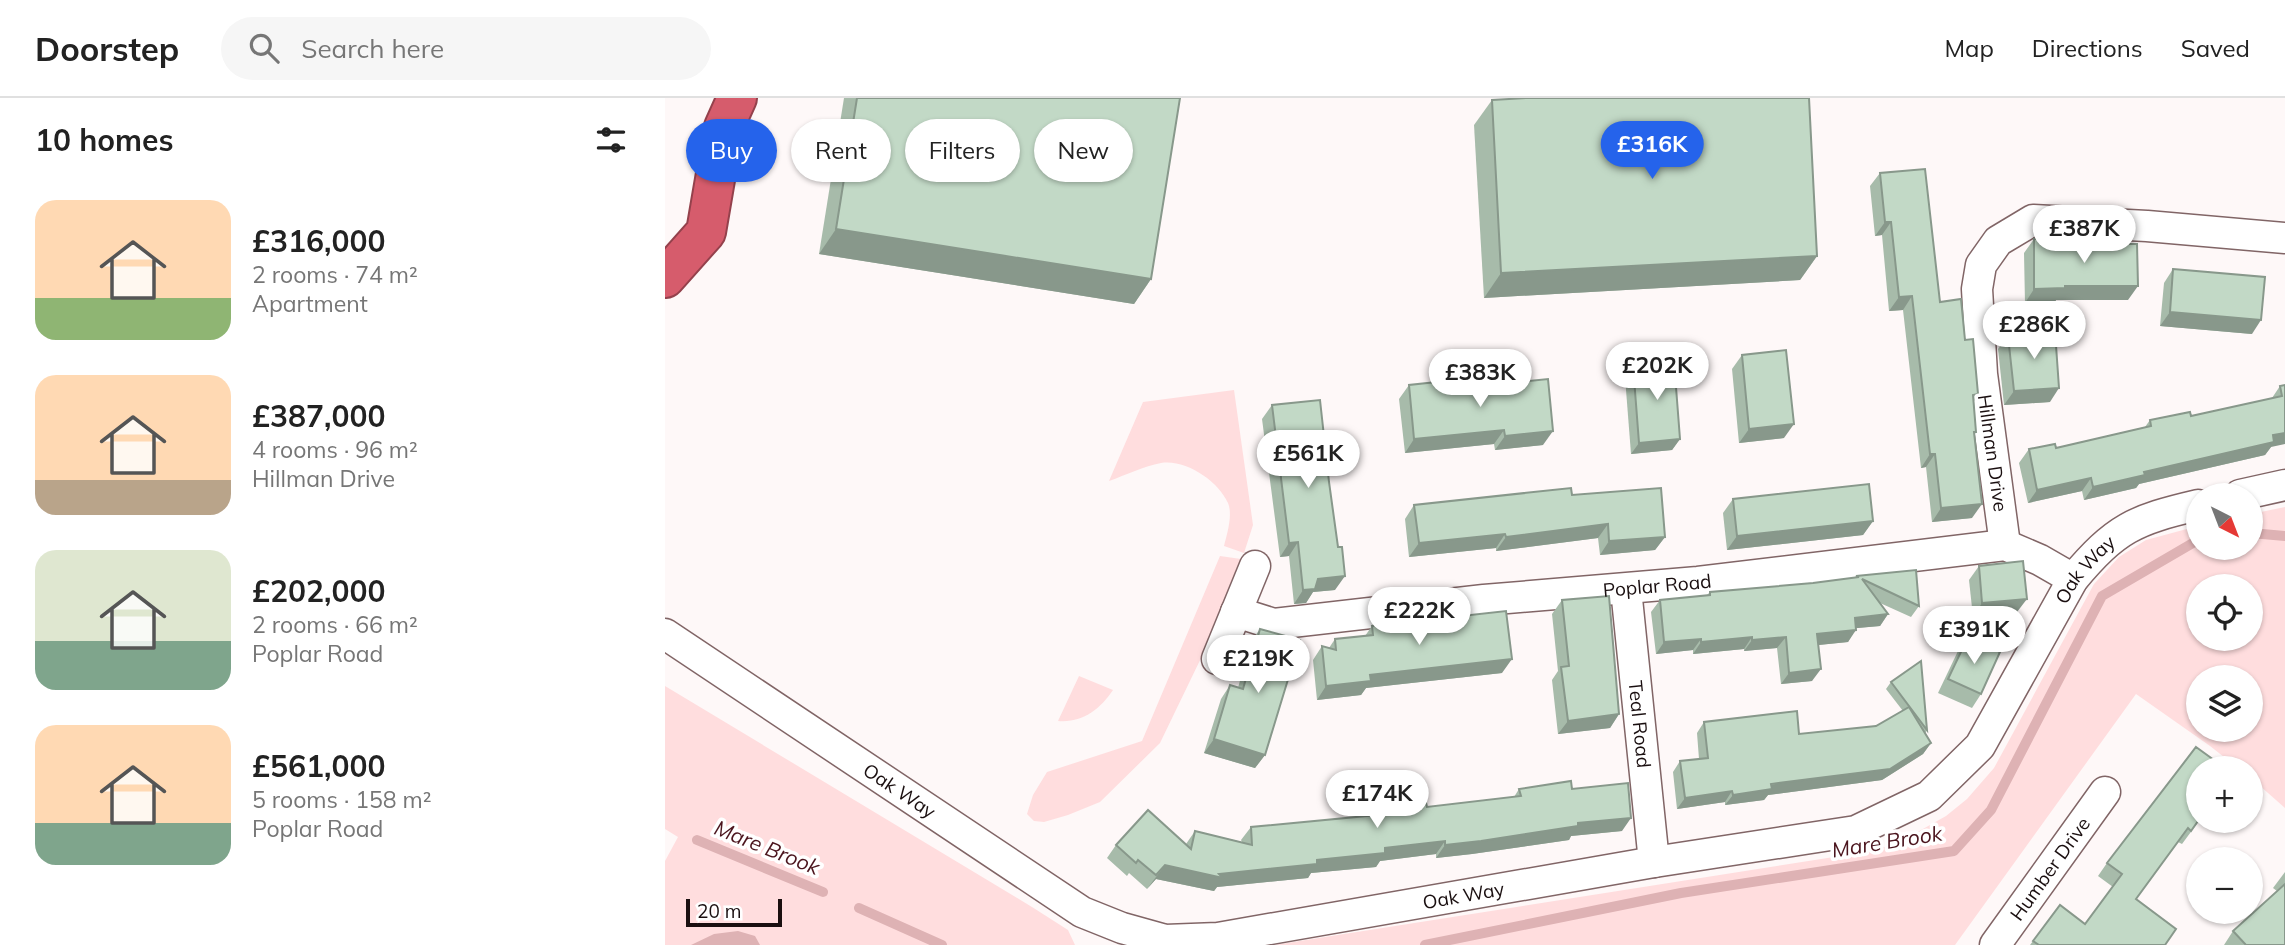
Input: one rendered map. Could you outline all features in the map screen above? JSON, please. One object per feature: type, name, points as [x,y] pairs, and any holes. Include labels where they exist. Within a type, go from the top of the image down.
[{"type":"highway","points":[[665,278],[706,232],[725,127],[737,98]]},
{"type":"street","name":"Hillman Drive","points":[[2005,545],[1982,374],[1977,289],[1981,265],[1998,241],[2033,220],[2147,226],[2285,238]]},
{"type":"street","points":[[2263,490],[2285,485]]},
{"type":"street","name":"Oak Way","points":[[665,634],[1119,937],[1165,940],[1219,938],[1654,862],[1856,831],[1929,796],[1980,746],[2073,579],[2091,558],[2131,525],[2186,508]]},
{"type":"street","name":"Poplar Road","points":[[1236,612],[1275,624],[1484,600],[1626,589],[2005,545],[2040,559],[2073,579]]},
{"type":"street","points":[[1217,659],[1255,566]]},
{"type":"street","name":"Teal Road","points":[[1626,589],[1654,862]]},
{"type":"street","name":"Humber Drive","points":[[1995,945],[2105,792]]},
{"type":"shaded area","points":[[1234,390],[1253,525],[1244,553],[1224,546],[1229,524],[1228,503],[1217,487],[1191,468],[1181,464],[1161,463],[1109,481],[1143,402]]},
{"type":"shaded area","points":[[2285,507],[2285,808],[2263,789],[2263,756],[2223,756],[2204,742],[2263,742],[2263,665],[2186,665],[2186,729],[2136,694],[1955,945],[1274,945],[1872,851],[1898,843],[1946,816],[1967,799],[1994,768],[2094,584],[2119,557],[2146,540],[2186,529],[2186,560],[2263,560],[2263,512]]},
{"type":"shaded area","points":[[1220,556],[1241,559],[1203,654],[1160,743],[1100,802],[1044,822],[1034,821],[1027,814],[1033,795],[1047,772],[1142,741]]},
{"type":"shaded area","points":[[1079,676],[1113,690],[1102,703],[1083,717],[1058,721]]},
{"type":"shaded area","points":[[665,686],[1032,907],[1068,930],[1075,945],[665,945],[665,861],[678,837],[665,829]]},
{"type":"shaded area","points":[[738,931],[755,936],[760,945],[691,945],[714,934]]},
{"type":"building","points":[[857,98],[1180,98],[1151,279],[836,229],[844,182],[891,182],[891,119],[854,119]]},
{"type":"building","points":[[1809,98],[1817,256],[1501,273],[1492,100]]},
{"type":"building","points":[[1925,169],[1940,302],[1961,299],[1965,340],[1973,339],[1978,394],[1973,395],[1974,432],[1982,504],[1941,508],[1935,454],[1930,454],[1912,296],[1899,297],[1891,222],[1885,222],[1880,173]]},
{"type":"building","points":[[2064,238],[2064,244],[2137,244],[2138,286],[2065,286],[2034,289],[2034,239]]},
{"type":"building","points":[[2173,269],[2265,277],[2261,320],[2170,312]]},
{"type":"building","points":[[2055,331],[2059,388],[2014,391],[2008,336]]},
{"type":"building","points":[[1786,350],[1794,424],[1749,429],[1742,355]]},
{"type":"building","points":[[1674,361],[1680,439],[1639,443],[1633,365]]},
{"type":"building","points":[[1548,379],[1553,431],[1505,436],[1504,430],[1414,439],[1409,385],[1455,380],[1456,389]]},
{"type":"building","points":[[2285,385],[2285,433],[2273,435],[2274,442],[2144,472],[2145,475],[2093,487],[2091,478],[2037,490],[2029,449],[2055,444],[2056,448],[2151,426],[2150,420],[2190,412],[2191,416],[2282,396],[2280,386]]},
{"type":"building","points":[[1320,400],[1338,547],[1342,547],[1345,576],[1318,579],[1315,589],[1303,590],[1298,542],[1289,543],[1272,405]]},
{"type":"building","points":[[1869,484],[1873,521],[1737,536],[1733,499]]},
{"type":"building","points":[[1571,488],[1572,495],[1661,488],[1665,537],[1609,541],[1608,524],[1506,537],[1505,534],[1419,543],[1414,505]]},
{"type":"building","points":[[2023,561],[2027,599],[1982,603],[1979,566]]},
{"type":"building","points":[[1916,570],[1919,606],[1862,579],[1888,614],[1855,618],[1856,630],[1817,634],[1821,669],[1789,673],[1786,637],[1664,642],[1660,600],[1710,595],[1710,592]]},
{"type":"building","points":[[1609,596],[1619,714],[1568,721],[1561,667],[1569,666],[1562,600]]},
{"type":"building","points":[[1506,611],[1512,659],[1370,675],[1371,681],[1326,686],[1322,646],[1336,650],[1335,639],[1373,635],[1372,626]]},
{"type":"building","points":[[1260,629],[1300,640],[1265,755],[1214,739],[1230,685],[1243,689]]},
{"type":"building","points":[[1968,637],[2000,652],[1981,694],[1948,679]]},
{"type":"building","points":[[1921,661],[1927,730],[1891,682]]},
{"type":"building","points":[[1909,707],[1931,743],[1890,769],[1771,784],[1772,789],[1733,795],[1732,791],[1685,798],[1680,761],[1708,758],[1704,722],[1797,711],[1799,734],[1876,726]]},
{"type":"building","points":[[2196,747],[2208,756],[2189,756]]},
{"type":"building","points":[[2186,760],[2186,831],[2136,899],[2176,929],[2165,945],[2039,945],[2033,941],[2060,905],[2085,924],[2122,874],[2107,863]]},
{"type":"building","points":[[1571,781],[1572,789],[1628,783],[1631,818],[1578,823],[1578,826],[1481,841],[1445,845],[1445,841],[1385,848],[1385,853],[1317,860],[1317,864],[1219,874],[1223,878],[1165,865],[1156,875],[1138,860],[1136,863],[1116,845],[1148,810],[1191,849],[1195,831],[1252,845],[1251,827],[1387,814],[1385,803],[1425,798],[1427,807],[1521,796],[1519,789]]},
{"type":"building","points":[[2285,884],[2285,945],[2246,945],[2233,931],[2241,924],[2263,924],[2263,904]]},
{"type":"waterway","name":"Mare Brook","points":[[2263,534],[2285,536]]},
{"type":"waterway","name":"Mare Brook","points":[[1425,945],[1681,893],[1954,851],[1991,810],[2102,596],[2186,547]]},
{"type":"waterway","name":"Mare Brook","points":[[697,840],[823,892]]},
{"type":"waterway","name":"Mare Brook","points":[[859,908],[942,945]]}]
